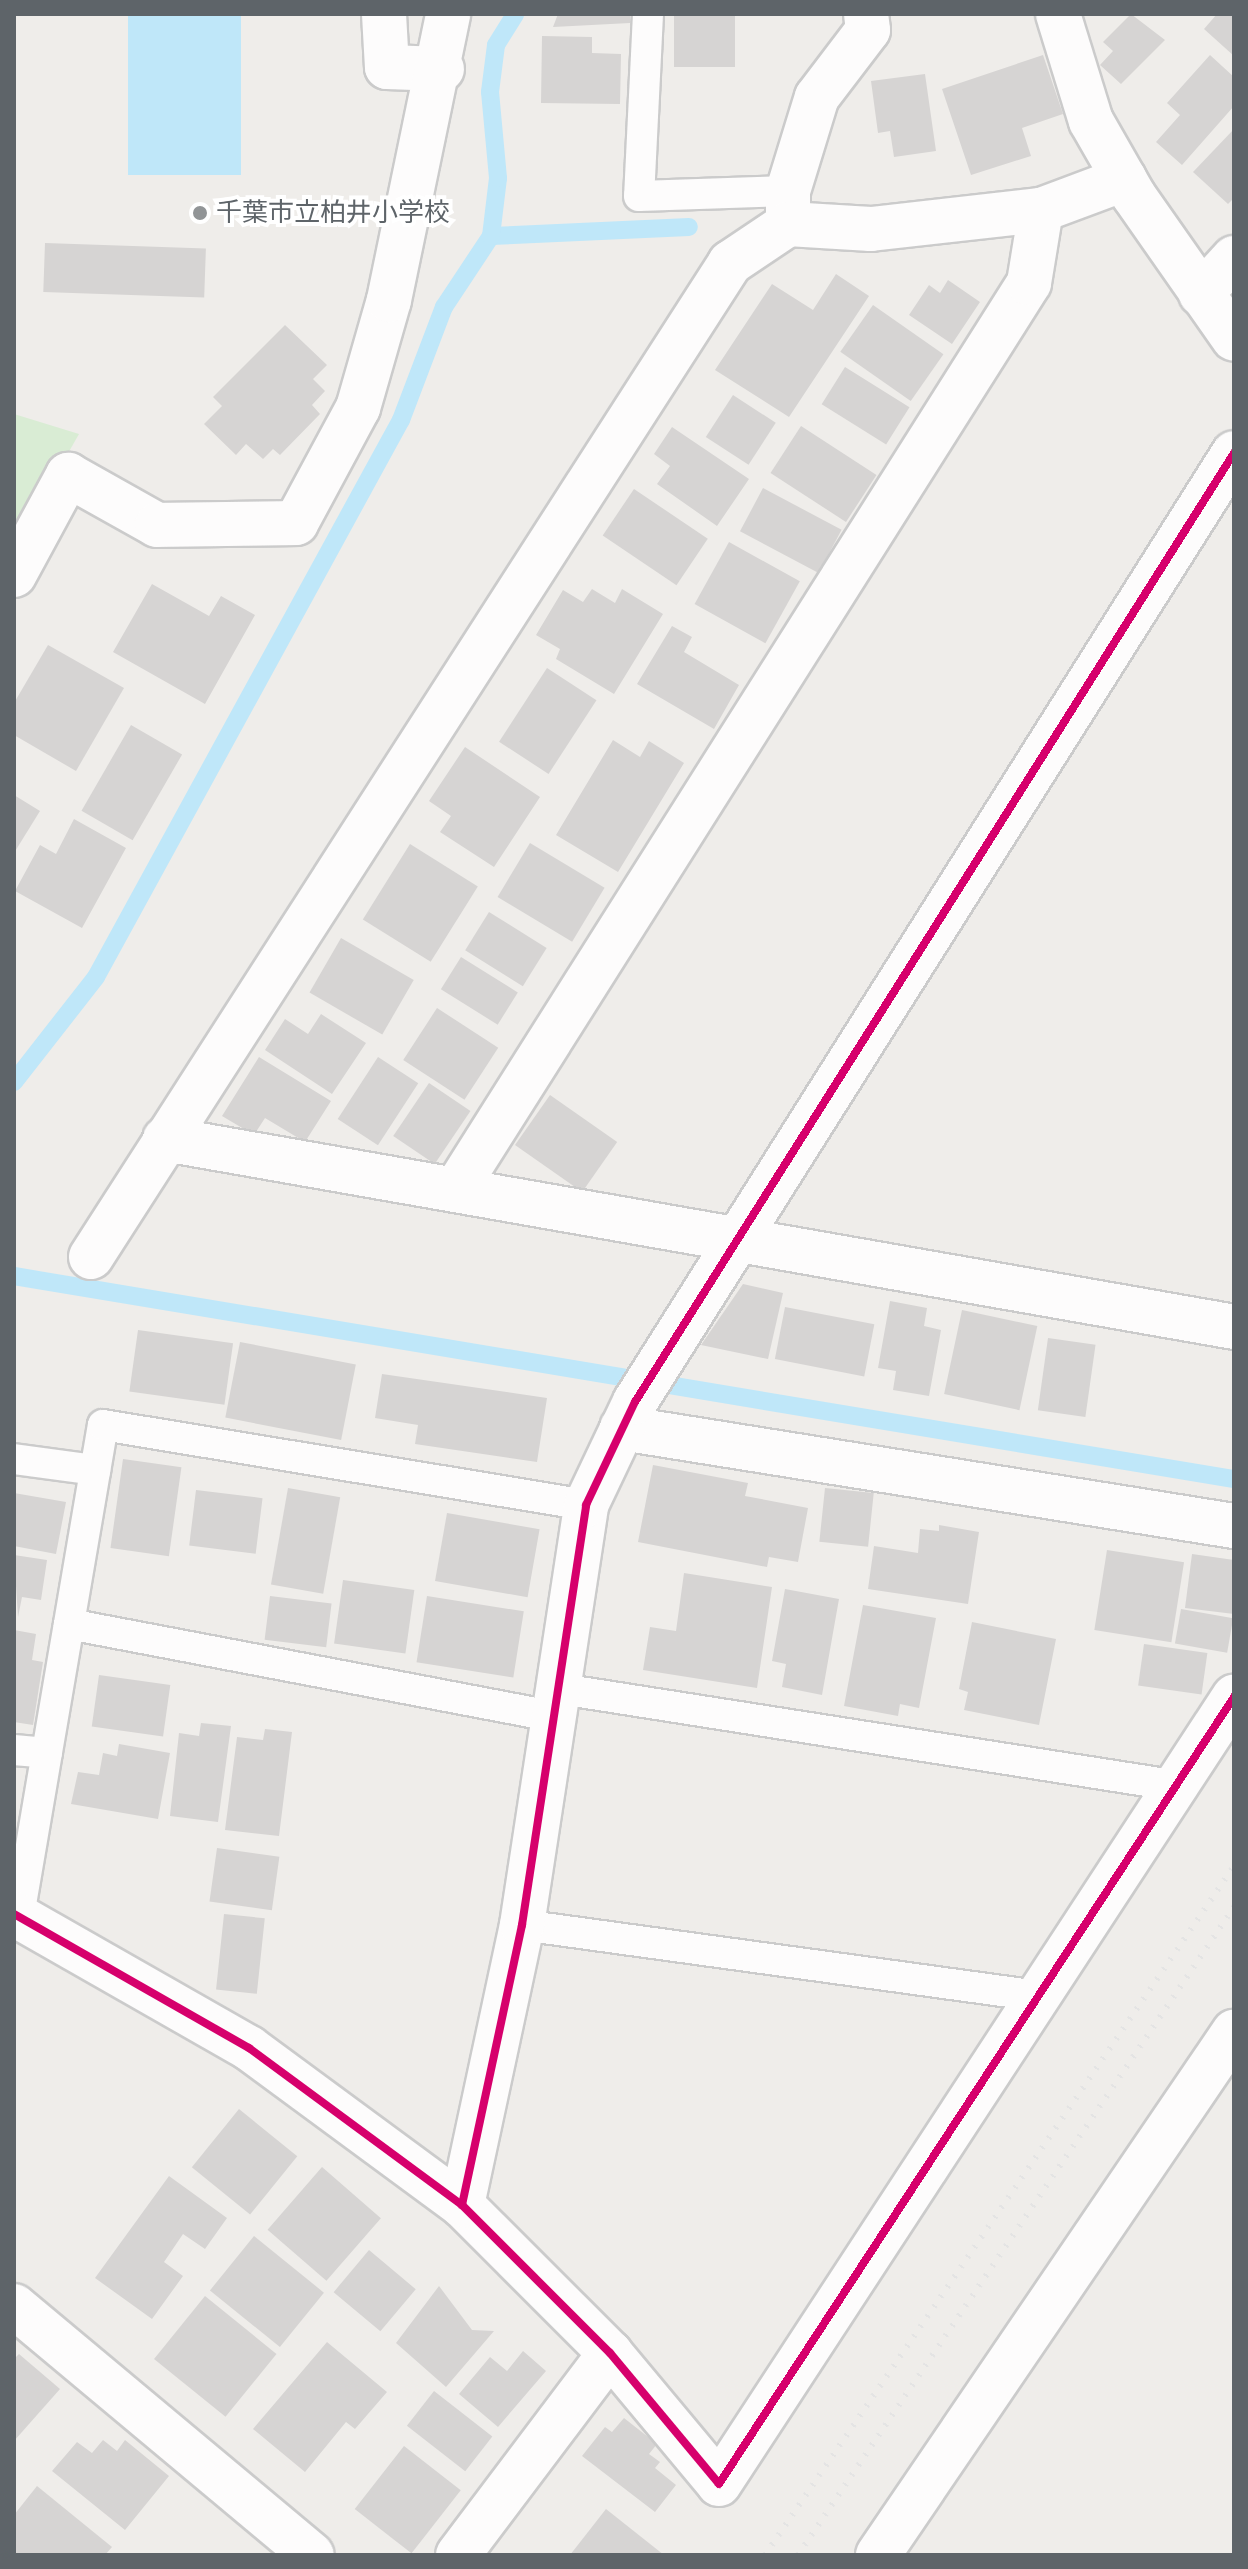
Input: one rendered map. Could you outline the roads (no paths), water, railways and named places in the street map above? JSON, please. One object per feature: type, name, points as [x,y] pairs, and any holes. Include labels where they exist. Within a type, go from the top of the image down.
[{"type":"street","points":[[384,14],[387,67],[442,69]]},
{"type":"street","points":[[14,575],[68,475],[157,525],[296,523],[358,408],[442,69],[448,14]]},
{"type":"street","points":[[91,1257],[730,263],[788,208],[817,97],[868,30],[866,14]]},
{"type":"street","points":[[1058,14],[1091,121],[1124,179],[1234,339]]},
{"type":"street","points":[[788,208],[871,229],[1041,210],[1124,179]]},
{"type":"street","points":[[456,1189],[1029,283],[1041,210]]},
{"type":"street","points":[[1201,294],[1234,258]]},
{"type":"street","points":[[462,2205],[522,1925],[586,1505],[629,1415],[669,1350],[1234,453]]},
{"type":"street","points":[[165,1139],[1234,1327]]},
{"type":"street","points":[[629,1415],[1234,1526]]},
{"type":"street","points":[[17,1915],[249,2048],[462,2205],[610,2353],[719,2484],[1234,1697]]},
{"type":"street","points":[[878,2555],[1234,2032]]},
{"type":"street","points":[[14,2306],[312,2555]]},
{"type":"street","points":[[458,2555],[610,2353]]},
{"type":"lane","points":[[648,14],[639,196],[788,208]]},
{"type":"lane","points":[[17,1915],[103,1425],[586,1505]]},
{"type":"lane","points":[[14,1459],[95,1470]]},
{"type":"lane","points":[[69,1624],[558,1703],[1178,1786]]},
{"type":"lane","points":[[14,1750],[47,1753]]},
{"type":"lane","points":[[522,1925],[1038,1996]]},
{"type":"water","points":[[128,14],[241,14],[241,175],[128,175]]},
{"type":"waterway","points":[[14,1082],[96,977],[401,420],[444,307],[491,236],[498,178],[490,92],[496,45],[515,14]]},
{"type":"waterway","points":[[491,236],[689,227]]},
{"type":"waterway","points":[[14,1276],[1234,1479]]},
{"type":"railway","points":[[765,2555],[1234,1866]]},
{"type":"railway","points":[[798,2555],[1234,1907]]},
{"type":"place","name":"千葉市立柏井小学校","points":[[200,213]]}]
